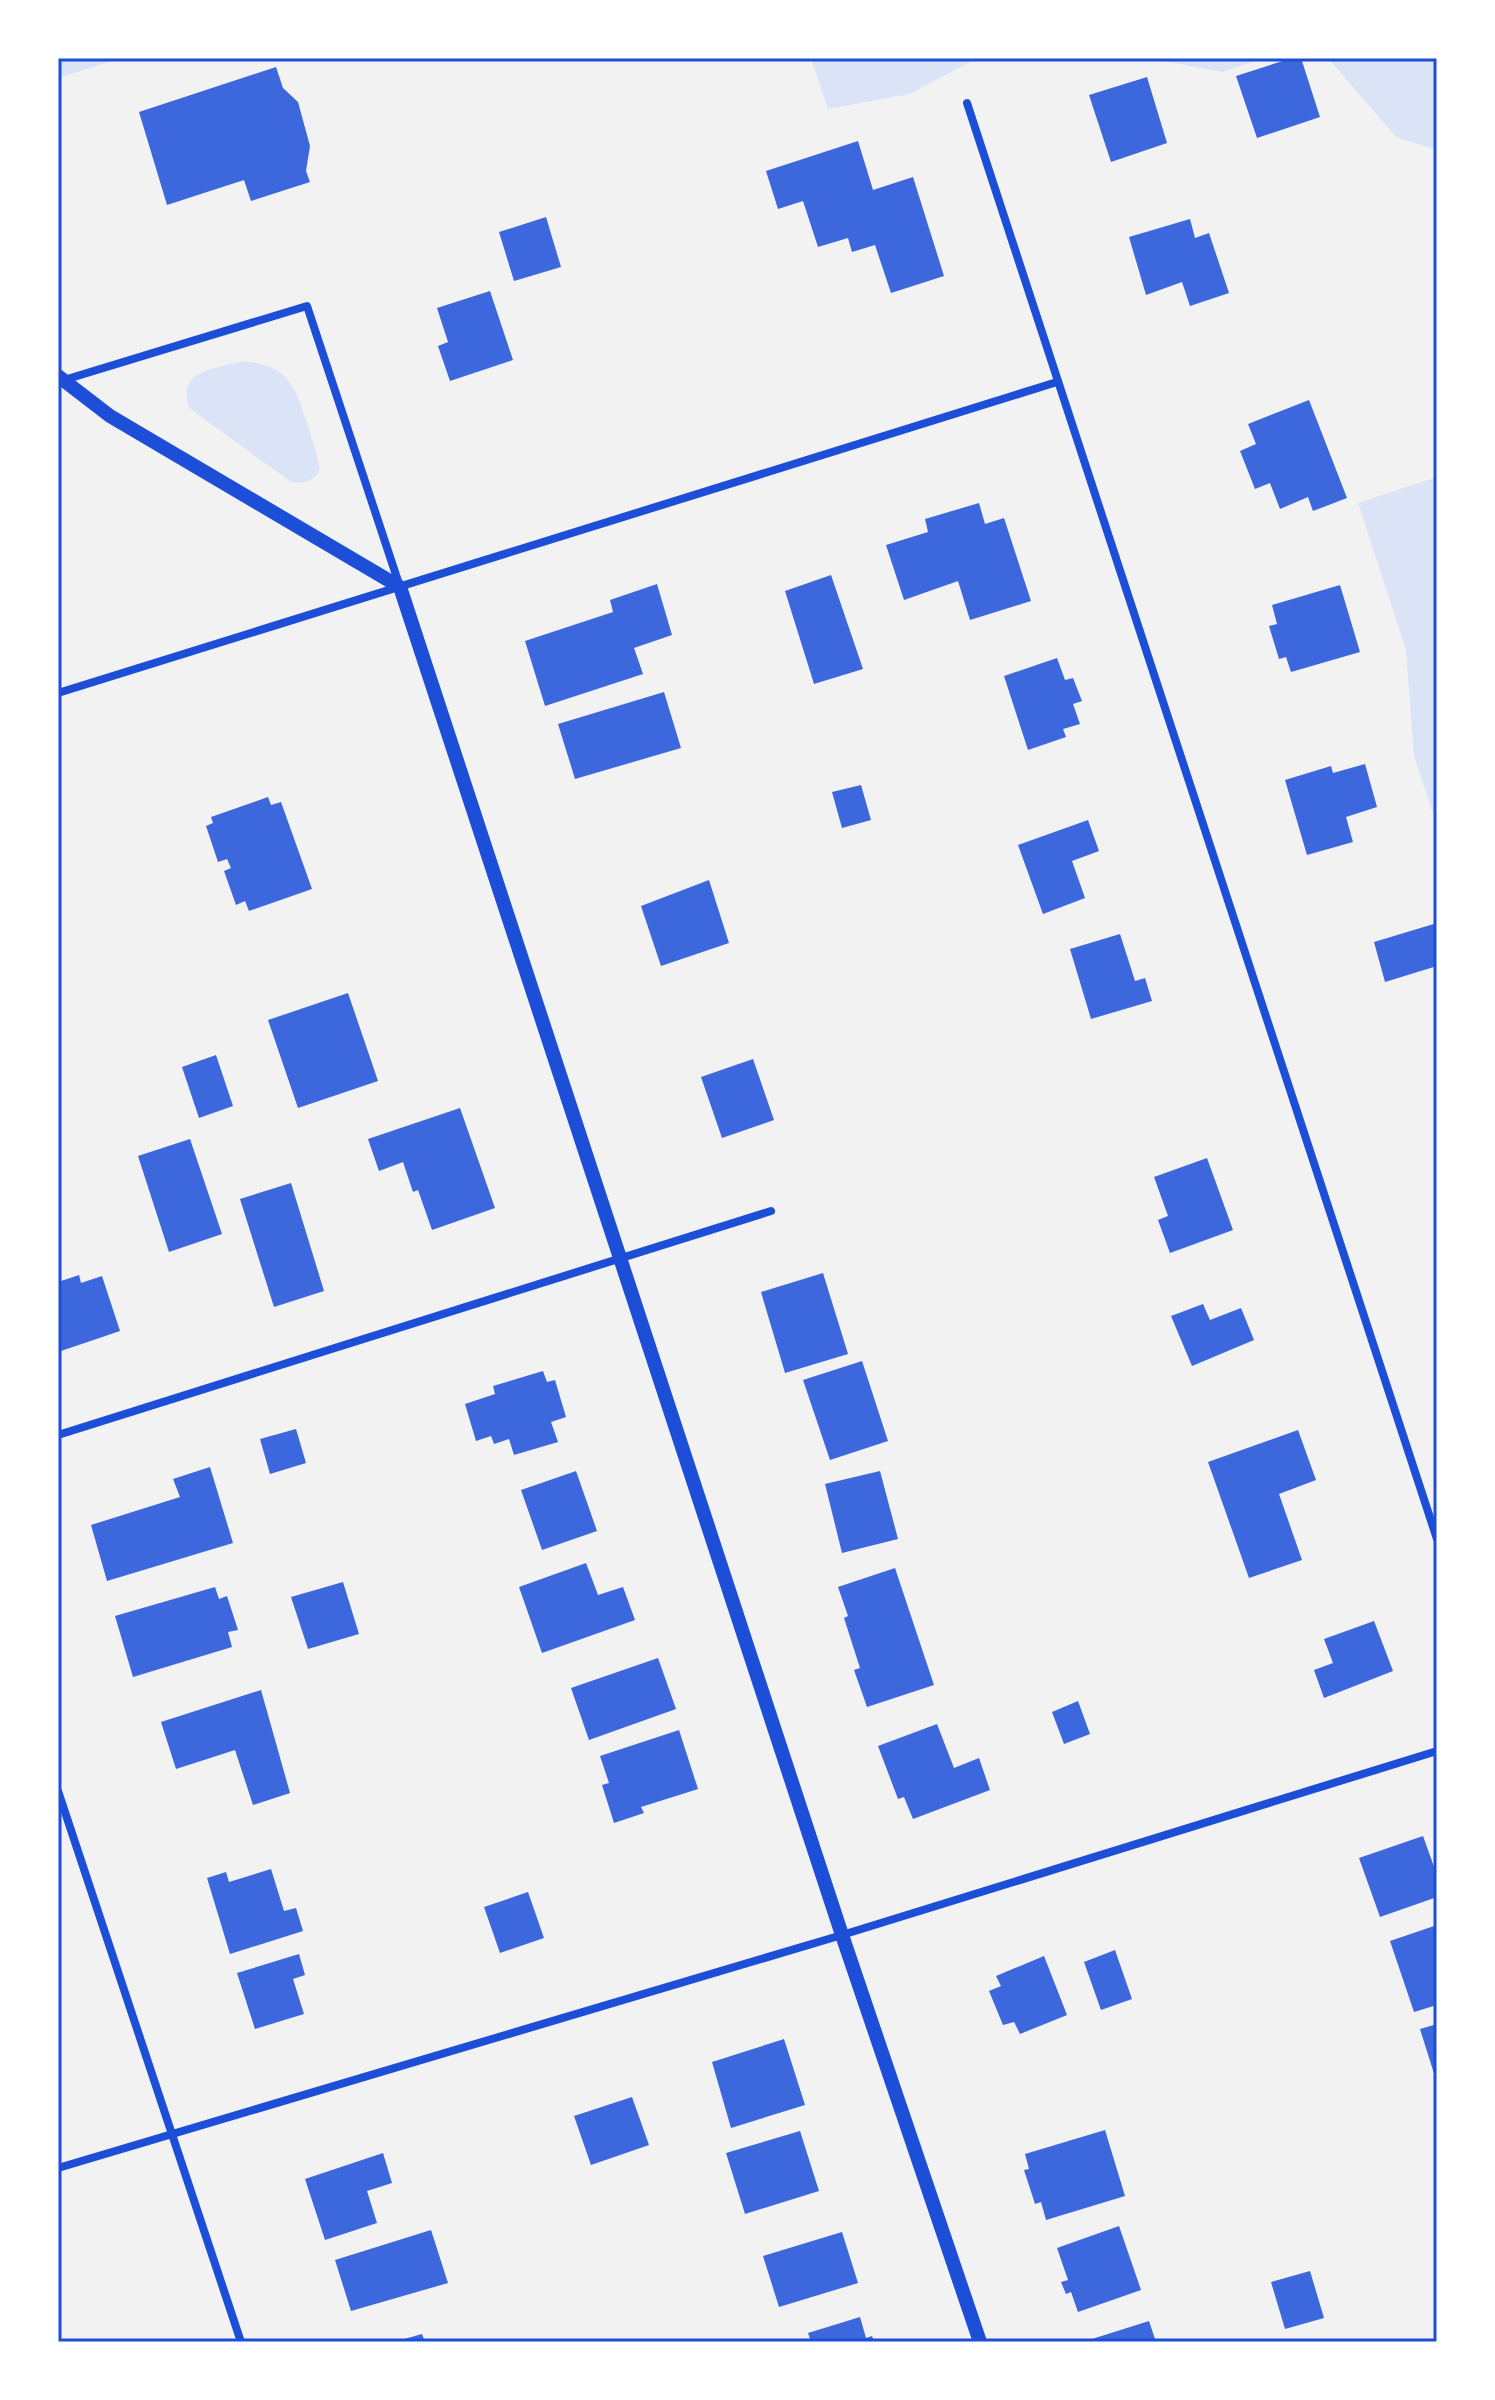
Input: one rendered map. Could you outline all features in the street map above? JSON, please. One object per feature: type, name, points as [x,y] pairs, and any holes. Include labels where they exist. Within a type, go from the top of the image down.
[{"type":"street","points":[[967,103],[1437,1539]]},
{"type":"street","points":[[61,378],[307,306],[842,1935],[980,2342]]},
{"type":"street","points":[[61,378],[110,416],[400,587]]},
{"type":"street","points":[[58,693],[1057,382]]},
{"type":"street","points":[[58,1435],[771,1211]]},
{"type":"street","points":[[58,2168],[842,1935],[1437,1751]]},
{"type":"street","points":[[58,1791],[241,2342]]},
{"type":"shaded area","points":[[58,58],[121,58],[58,78]]},
{"type":"shaded area","points":[[811,58],[978,58],[909,94],[828,109]]},
{"type":"shaded area","points":[[1148,58],[1264,58],[1222,72]]},
{"type":"shaded area","points":[[1328,58],[1437,58],[1437,150],[1396,137]]},
{"type":"shaded area","points":[[242,361],[278,371],[292,385],[319,464],[320,470],[311,480],[291,482],[189,408],[188,385],[193,378],[200,373]]},
{"type":"shaded area","points":[[1437,477],[1437,826],[1414,756],[1406,650],[1358,503]]},
{"type":"building","points":[[1292,58],[1301,58],[1320,117],[1257,138],[1236,76]]},
{"type":"building","points":[[276,67],[283,88],[298,102],[310,146],[306,171],[310,182],[251,201],[244,180],[167,205],[139,112]]},
{"type":"building","points":[[1147,77],[1167,143],[1111,162],[1089,95]]},
{"type":"building","points":[[858,141],[873,190],[913,177],[944,276],[891,293],[875,245],[852,252],[848,238],[818,247],[803,201],[778,209],[766,171]]},
{"type":"building","points":[[546,217],[561,267],[514,281],[499,232]]},
{"type":"building","points":[[1190,219],[1195,238],[1209,233],[1229,293],[1190,306],[1182,282],[1146,295],[1129,237]]},
{"type":"building","points":[[490,291],[513,360],[450,381],[438,346],[448,342],[437,308]]},
{"type":"building","points":[[1309,400],[1347,498],[1313,511],[1308,497],[1280,509],[1270,483],[1255,489],[1240,451],[1256,444],[1248,424]]},
{"type":"building","points":[[979,503],[985,524],[1004,518],[1031,601],[970,620],[958,581],[904,600],[886,545],[928,532],[925,519]]},
{"type":"building","points":[[831,575],[863,669],[814,684],[785,591]]},
{"type":"building","points":[[657,584],[672,635],[634,648],[643,674],[545,706],[525,641],[613,612],[610,600]]},
{"type":"building","points":[[1340,585],[1360,652],[1291,672],[1286,657],[1279,659],[1269,626],[1277,624],[1272,605]]},
{"type":"building","points":[[1057,658],[1065,680],[1073,678],[1082,701],[1073,704],[1080,724],[1063,729],[1066,737],[1028,750],[1004,676]]},
{"type":"building","points":[[664,692],[681,748],[575,779],[558,724]]},
{"type":"building","points":[[1365,764],[1377,807],[1346,817],[1353,842],[1307,855],[1285,780],[1331,766],[1333,773]]},
{"type":"building","points":[[861,785],[871,820],[842,828],[832,792]]},
{"type":"building","points":[[268,797],[271,805],[281,802],[312,889],[249,911],[245,901],[236,905],[224,871],[231,868],[227,859],[218,862],[206,826],[213,823],[211,817]]},
{"type":"building","points":[[1088,820],[1099,851],[1072,861],[1085,898],[1043,914],[1018,845]]},
{"type":"building","points":[[709,880],[729,943],[661,966],[641,906]]},
{"type":"building","points":[[1437,923],[1437,966],[1385,982],[1374,942]]},
{"type":"building","points":[[1120,934],[1135,981],[1145,978],[1152,1001],[1091,1019],[1070,949]]},
{"type":"building","points":[[348,993],[378,1081],[298,1108],[268,1020]]},
{"type":"building","points":[[216,1055],[233,1106],[199,1118],[182,1067]]},
{"type":"building","points":[[753,1059],[774,1120],[722,1138],[701,1077]]},
{"type":"building","points":[[460,1108],[495,1208],[432,1230],[418,1190],[413,1192],[403,1162],[379,1171],[368,1139]]},
{"type":"building","points":[[190,1139],[222,1234],[169,1252],[138,1156]]},
{"type":"building","points":[[1207,1158],[1233,1230],[1170,1253],[1158,1220],[1168,1216],[1154,1177]]},
{"type":"building","points":[[291,1183],[324,1291],[274,1307],[240,1199]]},
{"type":"building","points":[[823,1273],[848,1354],[785,1373],[761,1292]]},
{"type":"building","points":[[79,1275],[81,1283],[102,1276],[120,1331],[58,1352],[58,1282]]},
{"type":"building","points":[[1203,1304],[1210,1320],[1241,1308],[1254,1340],[1192,1366],[1171,1316]]},
{"type":"building","points":[[862,1361],[888,1441],[830,1460],[803,1380]]},
{"type":"building","points":[[543,1371],[547,1382],[555,1380],[566,1417],[551,1422],[558,1442],[514,1455],[509,1439],[494,1444],[491,1436],[476,1441],[465,1404],[495,1394],[493,1386]]},
{"type":"building","points":[[296,1429],[306,1463],[270,1474],[260,1439]]},
{"type":"building","points":[[1298,1430],[1316,1480],[1279,1494],[1302,1560],[1249,1578],[1208,1462]]},
{"type":"building","points":[[210,1467],[233,1543],[107,1581],[91,1525],[180,1497],[173,1479]]},
{"type":"building","points":[[576,1471],[597,1531],[542,1550],[521,1490]]},
{"type":"building","points":[[880,1471],[898,1539],[842,1553],[825,1484]]},
{"type":"building","points":[[586,1563],[598,1595],[623,1587],[635,1620],[542,1653],[519,1587]]},
{"type":"building","points":[[895,1568],[934,1685],[867,1707],[854,1670],[860,1668],[838,1587]]},
{"type":"building","points":[[343,1582],[359,1634],[308,1649],[291,1597]]},
{"type":"building","points":[[215,1587],[219,1599],[227,1596],[238,1630],[228,1632],[232,1647],[133,1677],[115,1616]]},
{"type":"building","points":[[1374,1621],[1393,1671],[1324,1698],[1314,1670],[1333,1663],[1324,1639]]},
{"type":"building","points":[[658,1658],[676,1709],[589,1740],[571,1688]]},
{"type":"building","points":[[261,1690],[290,1793],[253,1805],[235,1750],[176,1769],[161,1722]]},
{"type":"building","points":[[1078,1701],[1090,1734],[1064,1744],[1052,1712]]},
{"type":"building","points":[[937,1724],[954,1768],[979,1758],[990,1790],[913,1819],[904,1797],[898,1799],[878,1746]]},
{"type":"building","points":[[679,1730],[698,1789],[641,1807],[644,1813],[614,1823],[602,1785],[609,1783],[600,1756]]},
{"type":"building","points":[[1423,1836],[1437,1875],[1437,1897],[1380,1917],[1359,1858]]},
{"type":"building","points":[[271,1869],[284,1911],[296,1908],[303,1931],[230,1954],[207,1878],[226,1872],[229,1882]]},
{"type":"building","points":[[528,1892],[544,1938],[500,1953],[484,1907]]},
{"type":"building","points":[[1437,1925],[1437,2005],[1414,2012],[1390,1941]]},
{"type":"building","points":[[1115,1950],[1132,1999],[1101,2010],[1084,1962]]},
{"type":"building","points":[[299,1954],[305,1975],[293,1979],[304,2014],[255,2029],[237,1973]]},
{"type":"building","points":[[1044,1956],[1067,2015],[1020,2034],[1014,2022],[1003,2025],[989,1991],[1001,1986],[996,1976]]},
{"type":"building","points":[[1437,2024],[1437,2080],[1436,2080],[1420,2029]]},
{"type":"building","points":[[784,2039],[805,2105],[731,2128],[712,2062]]},
{"type":"building","points":[[632,2097],[649,2145],[591,2165],[574,2116]]},
{"type":"building","points":[[1105,2130],[1125,2196],[1046,2220],[1041,2202],[1035,2204],[1024,2170],[1029,2169],[1025,2154]]},
{"type":"building","points":[[800,2131],[819,2191],[745,2214],[726,2153]]},
{"type":"building","points":[[383,2153],[392,2183],[367,2191],[377,2223],[325,2240],[305,2179]]},
{"type":"building","points":[[1119,2226],[1141,2290],[1078,2312],[1071,2292],[1066,2294],[1061,2282],[1068,2280],[1057,2248]]},
{"type":"building","points":[[431,2230],[448,2283],[351,2311],[335,2260]]},
{"type":"building","points":[[842,2232],[858,2283],[779,2307],[763,2256]]},
{"type":"building","points":[[1310,2271],[1324,2318],[1285,2329],[1271,2282]]},
{"type":"building","points":[[860,2317],[866,2338],[872,2336],[874,2342],[811,2342],[808,2333]]},
{"type":"building","points":[[1149,2321],[1156,2342],[1093,2342],[1092,2339]]},
{"type":"building","points":[[422,2334],[425,2342],[397,2341]]}]
